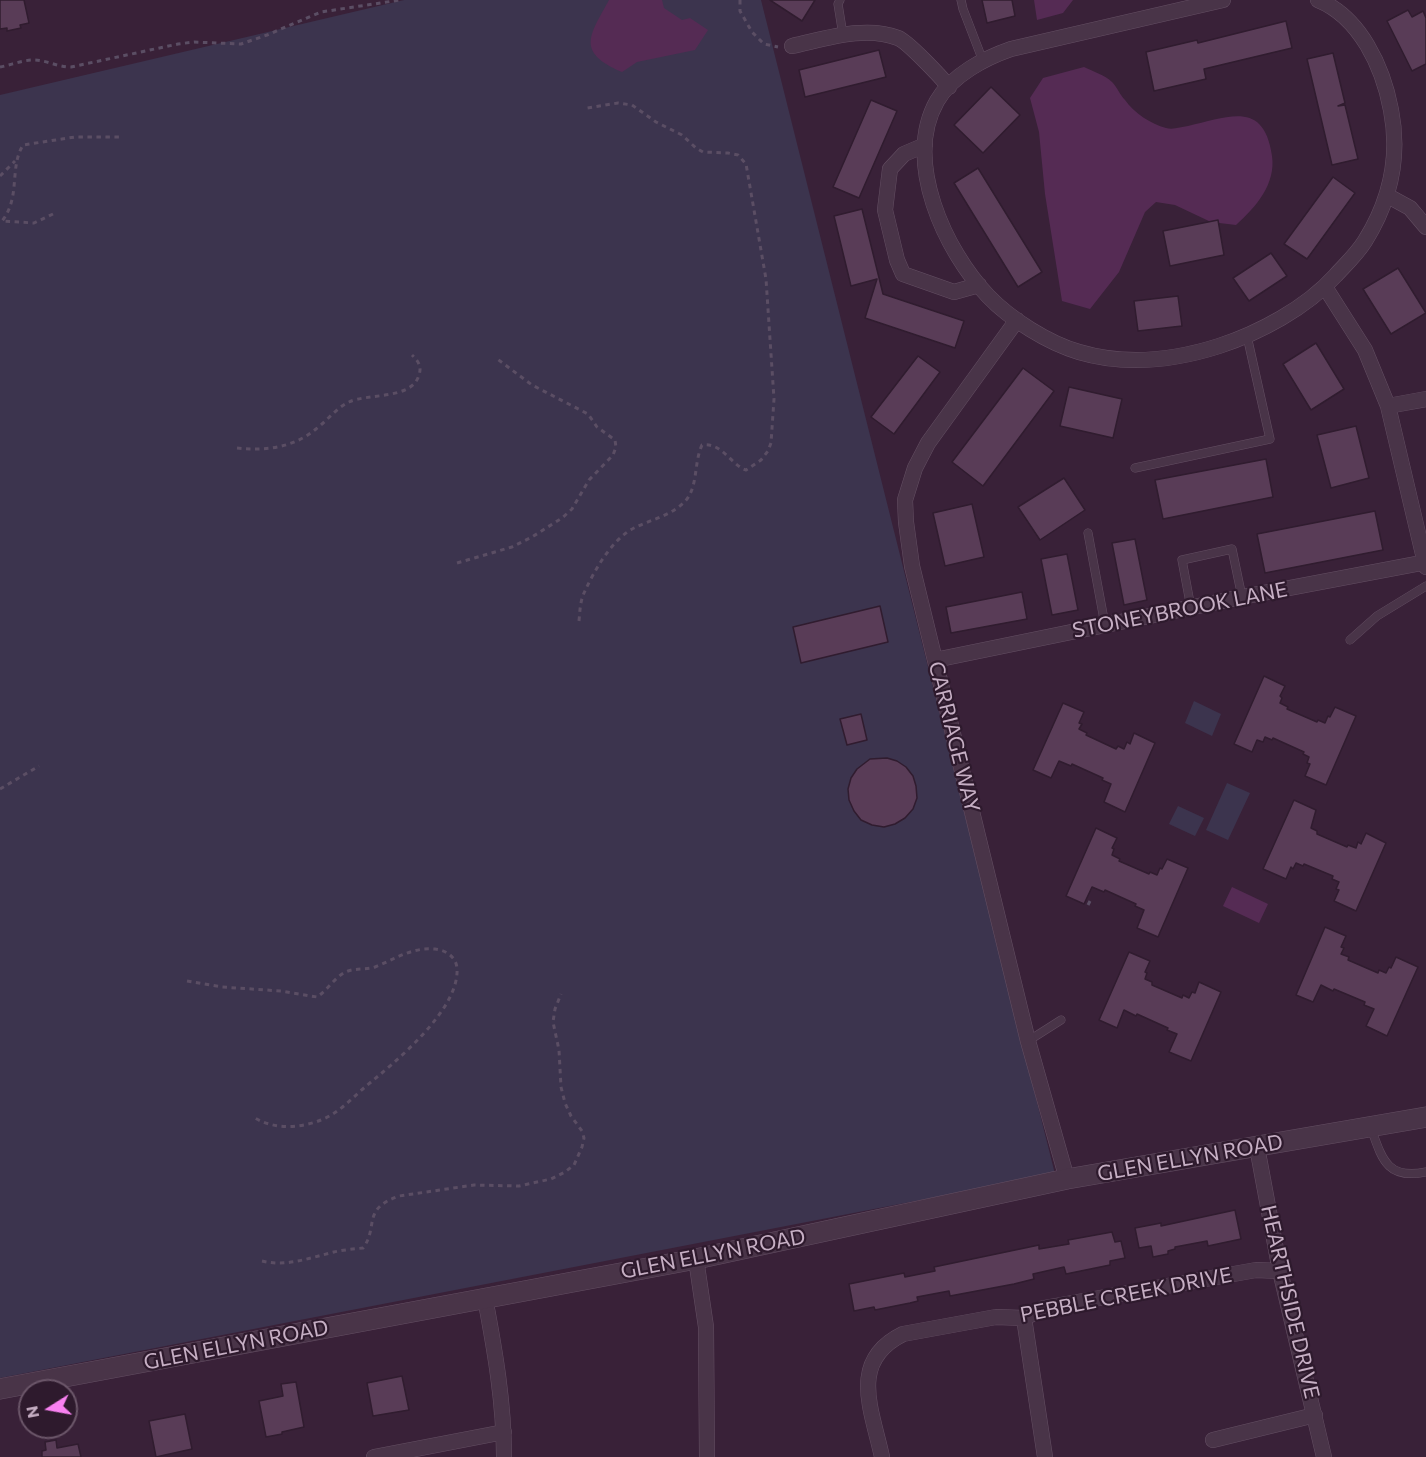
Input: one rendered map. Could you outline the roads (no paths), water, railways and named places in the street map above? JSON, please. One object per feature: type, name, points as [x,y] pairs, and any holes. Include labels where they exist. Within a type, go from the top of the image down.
[{"type":"street","points":[[1223,0],[1160,7],[1011,49],[983,60],[966,71],[937,100],[929,123],[925,145],[925,163],[934,205],[948,239],[966,270],[989,297],[1017,320],[1069,348],[1116,360],[1152,361],[1194,354],[1247,336],[1279,320],[1325,287],[1365,242],[1388,196],[1393,171],[1395,137],[1391,108],[1379,70],[1359,32],[1325,1]]},
{"type":"street","points":[[792,46],[843,35],[880,33],[901,39],[937,72],[949,87]]},
{"type":"street","points":[[925,145],[904,154],[890,169],[885,210],[897,260],[903,274],[954,292],[979,285]]},
{"type":"street","points":[[1388,196],[1410,208],[1426,227]]},
{"type":"street","points":[[1325,287],[1365,350],[1388,406],[1426,564]]},
{"type":"street","name":"CARRIAGE WAY","points":[[1017,320],[928,443],[915,468],[905,500],[908,543],[935,660],[1028,1041],[1067,1179]]},
{"type":"street","points":[[1388,406],[1426,399]]},
{"type":"street","name":"STONEYBROOK LANE","points":[[935,660],[1242,597],[1426,564]]},
{"type":"street","name":"GLEN ELLYN ROAD","points":[[0,1389],[696,1259],[1067,1179],[1426,1117]]},
{"type":"street","name":"HEARTHSIDE DRIVE","points":[[1257,1147],[1280,1271],[1324,1457]]},
{"type":"street","points":[[696,1259],[706,1327],[707,1457]]},
{"type":"street","name":"PEBBLE CREEK DRIVE","points":[[882,1457],[868,1383],[873,1358],[890,1340],[903,1334],[996,1317],[1024,1318],[1044,1308],[1256,1270],[1280,1271]]},
{"type":"street","points":[[485,1298],[497,1365],[504,1432],[504,1457]]},
{"type":"street","points":[[1024,1318],[1045,1457]]},
{"type":"street","points":[[1213,1440],[1315,1415]]},
{"type":"street","points":[[374,1457],[504,1432]]},
{"type":"lane","points":[[840,0],[838,4],[843,35]]},
{"type":"lane","points":[[961,0],[983,60]]},
{"type":"lane","points":[[1135,468],[1270,439],[1247,336]]},
{"type":"lane","points":[[1088,533],[1105,625]]},
{"type":"lane","points":[[1191,608],[1182,560],[1232,549],[1242,597]]},
{"type":"lane","points":[[1350,640],[1377,616],[1426,586]]},
{"type":"lane","points":[[1028,1041],[1061,1020]]},
{"type":"lane","points":[[1371,1127],[1382,1158],[1390,1168],[1401,1173],[1426,1172]]}]
